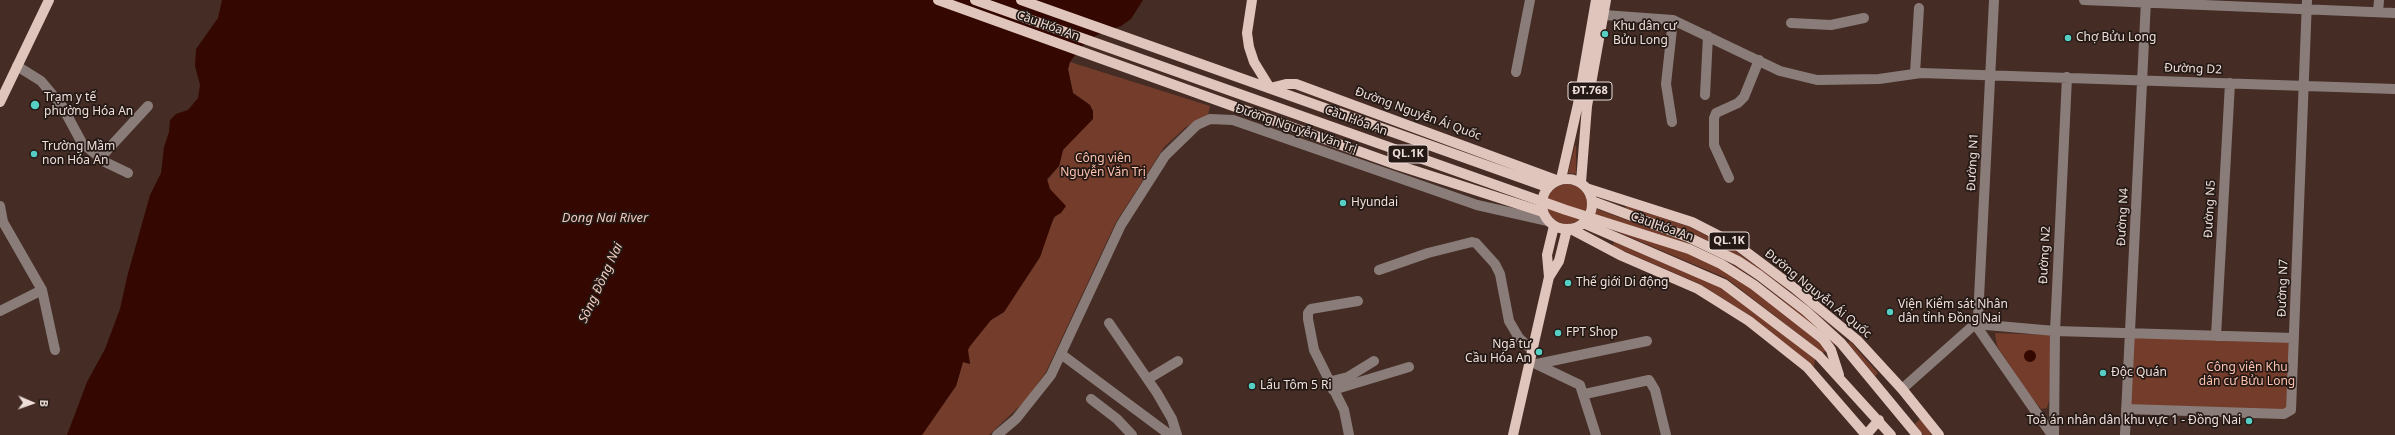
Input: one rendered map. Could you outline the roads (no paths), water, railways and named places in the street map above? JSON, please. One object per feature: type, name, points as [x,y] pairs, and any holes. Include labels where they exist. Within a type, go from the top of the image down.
[{"type":"main road","points":[[0,102],[49,0]]},
{"type":"main road","name":"Cầu Hóa An","points":[[938,0],[1397,165],[1465,187]]},
{"type":"main road","name":"Cầu Hóa An","points":[[976,0],[1559,207],[1689,249],[1721,264],[1754,285],[1823,339]]},
{"type":"main road","name":"Cầu Hóa An","points":[[1021,0],[1268,87]]},
{"type":"main road","points":[[1252,0],[1247,33],[1249,47],[1254,62],[1268,87]]},
{"type":"main road","name":"ĐT.768","points":[[1558,179],[1578,104],[1596,0]]},
{"type":"main road","name":"ĐT.768","points":[[1584,185],[1587,106],[1606,0]]},
{"type":"main road","name":"Đường Nguyễn Ái Quốc","points":[[1268,87],[1296,84],[1558,179]]},
{"type":"main road","name":"QL.1K","points":[[1268,87],[1546,187]]},
{"type":"main road","points":[[1465,187],[1474,162]]},
{"type":"main road","points":[[1549,277],[1559,261],[1569,229],[1583,223],[1588,217],[1592,201],[1584,185],[1571,178],[1558,179],[1546,187],[1541,201],[1543,212],[1551,223],[1569,229],[1622,256],[1698,289],[1748,321],[1807,367],[1866,435],[1879,420]]},
{"type":"main road","name":"Đường Nguyễn Ái Quốc","points":[[1584,185],[1692,222],[1737,245],[1793,287],[1850,334],[1902,389],[1939,435]]},
{"type":"main road","name":"QL.1K","points":[[1465,187],[1543,212]]},
{"type":"main road","name":"Đường Nguyễn Ái Quốc","points":[[1592,201],[1688,237],[1738,261],[1806,311],[1841,342],[1917,435]]},
{"type":"main road","points":[[1512,435],[1533,358],[1549,277],[1547,255],[1551,223]]},
{"type":"main road","name":"Đường Nguyễn Ái Quốc","points":[[1583,223],[1724,284],[1819,356],[1892,435]]},
{"type":"main road","points":[[1841,342],[1850,334]]},
{"type":"main road","name":"Đường Nguyễn Ái Quốc","points":[[1823,339],[1831,350],[1840,378]]},
{"type":"main road","name":"Đường Nguyễn Ái Quốc","points":[[1831,350],[1857,362]]},
{"type":"main road","points":[[1891,404],[1902,389]]},
{"type":"street","points":[[1516,72],[1530,0]]},
{"type":"street","name":"Đường N1","points":[[1976,324],[1978,318],[1994,0]]},
{"type":"street","points":[[2084,0],[2306,5],[2395,13]]},
{"type":"street","points":[[2378,0],[2378,12]]},
{"type":"street","name":"Đường N4","points":[[2125,435],[2146,1]]},
{"type":"street","name":"Đường N7","points":[[2126,409],[2288,414],[2292,405],[2306,5]]},
{"type":"street","points":[[1915,73],[1919,8]]},
{"type":"street","points":[[1604,15],[1673,20],[1666,84],[1672,122]]},
{"type":"street","points":[[1791,23],[1831,25],[1864,18]]},
{"type":"street","name":"Đường D2","points":[[1673,20],[1780,71],[1817,80],[1879,79],[1915,73],[1991,74],[2395,89]]},
{"type":"street","points":[[1705,95],[1708,36]]},
{"type":"street","points":[[1729,178],[1714,145],[1714,118],[1716,113],[1738,103],[1744,97],[1758,60]]},
{"type":"street","points":[[17,66],[41,81],[58,101],[82,143],[100,158],[128,174]]},
{"type":"street","name":"Đường N2","points":[[2053,435],[2055,330],[2067,77]]},
{"type":"street","name":"Đường N5","points":[[2216,336],[2230,83]]},
{"type":"street","points":[[100,158],[148,106]]},
{"type":"street","name":"Đường Nguyễn Văn Trị","points":[[997,435],[1016,419],[1040,391],[1061,354],[1121,224],[1166,156],[1197,125],[1210,119],[1233,120],[1490,208],[1551,223]]},
{"type":"street","points":[[1490,208],[1494,207],[1500,199]]},
{"type":"street","points":[[0,206],[3,222],[42,290],[55,350]]},
{"type":"street","points":[[1379,270],[1428,253],[1472,242],[1476,243],[1495,264],[1500,274],[1509,321],[1519,338],[1533,358],[1580,385],[1585,394],[1596,435]]},
{"type":"street","points":[[0,311],[42,290]]},
{"type":"street","points":[[1349,435],[1344,410],[1314,350],[1308,328],[1308,313],[1312,309],[1358,300]]},
{"type":"street","points":[[1109,323],[1148,379],[1172,419],[1177,435]]},
{"type":"street","points":[[1976,324],[2053,435]]},
{"type":"street","points":[[1902,389],[1976,324],[2055,330],[2294,338]]},
{"type":"street","points":[[1533,358],[1647,341]]},
{"type":"street","points":[[1061,354],[1170,435]]},
{"type":"street","points":[[1148,379],[1178,361]]},
{"type":"street","points":[[1331,386],[1374,361]]},
{"type":"street","points":[[1331,386],[1409,368]]},
{"type":"street","points":[[1585,394],[1649,380],[1655,390],[1666,435]]},
{"type":"street","points":[[1091,399],[1117,419],[1132,435]]},
{"type":"water","name":"Dong Nai River","points":[[222,0],[1143,0],[1131,19],[1121,26],[1097,35],[1081,47],[1070,62],[1068,69],[1073,93],[1090,105],[1093,111],[1093,119],[1063,150],[1059,166],[1047,179],[1050,189],[1066,206],[1061,213],[1054,217],[1040,257],[1004,312],[991,320],[970,346],[968,350],[970,364],[963,362],[956,386],[922,435],[67,435],[87,382],[105,349],[120,309],[127,277],[150,195],[161,173],[164,147],[169,132],[170,120],[176,114],[188,110],[198,98],[200,85],[195,66],[196,49],[218,18]]},
{"type":"water","points":[[2028,350],[2032,350],[2036,356],[2032,362],[2028,362],[2024,358],[2024,354]]},
{"type":"place","name":"Khu dân cư Bửu Long","points":[[1605,34]]},
{"type":"place","name":"Chợ Bửu Long","points":[[2068,38]]},
{"type":"place","name":"Trạm y tế phường Hóa An","points":[[35,105]]},
{"type":"place","name":"Trường Mầm non Hóa An","points":[[34,154]]},
{"type":"place","name":"Hyundai","points":[[1343,203]]},
{"type":"place","name":"Thế giới Di động","points":[[1568,283]]},
{"type":"place","name":"Viện Kiểm sát Nhân dân tỉnh Đồng Nai","points":[[1890,312]]},
{"type":"place","name":"FPT Shop","points":[[1558,333]]},
{"type":"place","name":"Ngã tư Cầu Hóa An","points":[[1539,352]]},
{"type":"place","name":"Độc Quán","points":[[2103,373]]},
{"type":"place","name":"Lẩu Tôm 5 Ri","points":[[1252,386]]},
{"type":"place","name":"Toà án nhân dân khu vực 1 - Đồng Nai","points":[[2249,421]]},
{"type":"park label","name":"Công viên Nguyễn Văn Trị","points":[[1103,166]]},
{"type":"park label","name":"Công viên Khu dân cư Bửu Long","points":[[2247,375]]},
{"type":"water label","name":"Sông Đồng Nai","points":[[601,283]]}]
